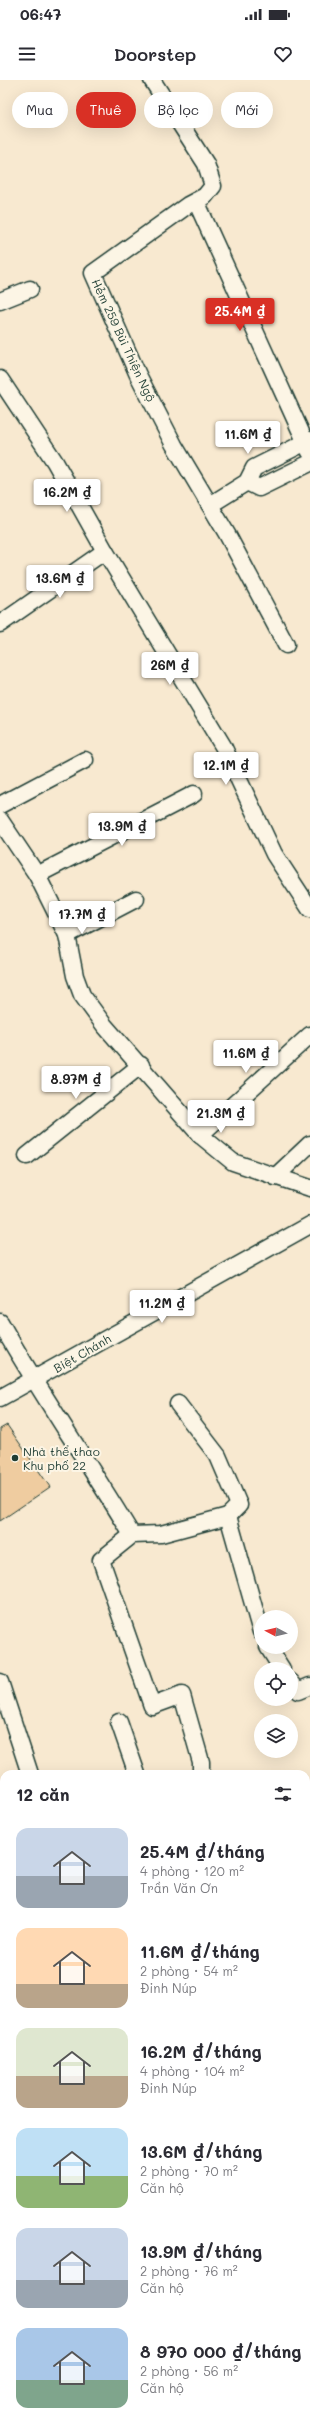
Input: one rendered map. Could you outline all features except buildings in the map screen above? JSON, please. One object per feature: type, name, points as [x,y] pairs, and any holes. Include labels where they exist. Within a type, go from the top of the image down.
[{"type":"street","name":"Hẻm 259 Bùi Thiện Ngộ","points":[[152,80],[206,164],[213,186],[205,196],[92,273],[138,375],[174,445],[210,506],[286,645]]},
{"type":"street","points":[[196,201],[309,445],[254,468],[247,482],[210,506]]},
{"type":"street","points":[[0,301],[30,289]]},
{"type":"street","points":[[0,379],[55,462],[105,551],[223,746],[254,814],[284,869],[310,909]]},
{"type":"street","points":[[247,482],[259,488],[310,463]]},
{"type":"street","points":[[0,624],[105,551]]},
{"type":"street","points":[[0,805],[85,760]]},
{"type":"street","points":[[38,875],[194,794]]},
{"type":"street","points":[[0,820],[38,875],[68,935],[75,976],[82,995],[104,1024],[200,1135],[233,1162],[310,1188]]},
{"type":"street","points":[[68,935],[136,899]]},
{"type":"street","points":[[200,1135],[310,1034]]},
{"type":"street","points":[[27,1156],[141,1065]]},
{"type":"street","points":[[275,1177],[310,1144]]},
{"type":"street","name":"Biệt Chánh","points":[[0,1398],[33,1381],[310,1224]]},
{"type":"street","points":[[0,1322],[33,1381],[82,1452],[132,1535]]},
{"type":"street","points":[[0,1403],[33,1381]]},
{"type":"street","points":[[178,1404],[218,1456],[239,1505],[228,1516],[161,1534],[132,1535],[101,1560],[152,1706],[182,1695],[201,1762],[201,1770]]},
{"type":"street","points":[[228,1516],[255,1610]]},
{"type":"street","points":[[0,1682],[29,1770]]},
{"type":"street","points":[[298,1691],[310,1686]]},
{"type":"street","points":[[119,1722],[136,1770]]},
{"type":"place","name":"Nhà thể thao Khu phố 22","points":[[15,1458]]}]
